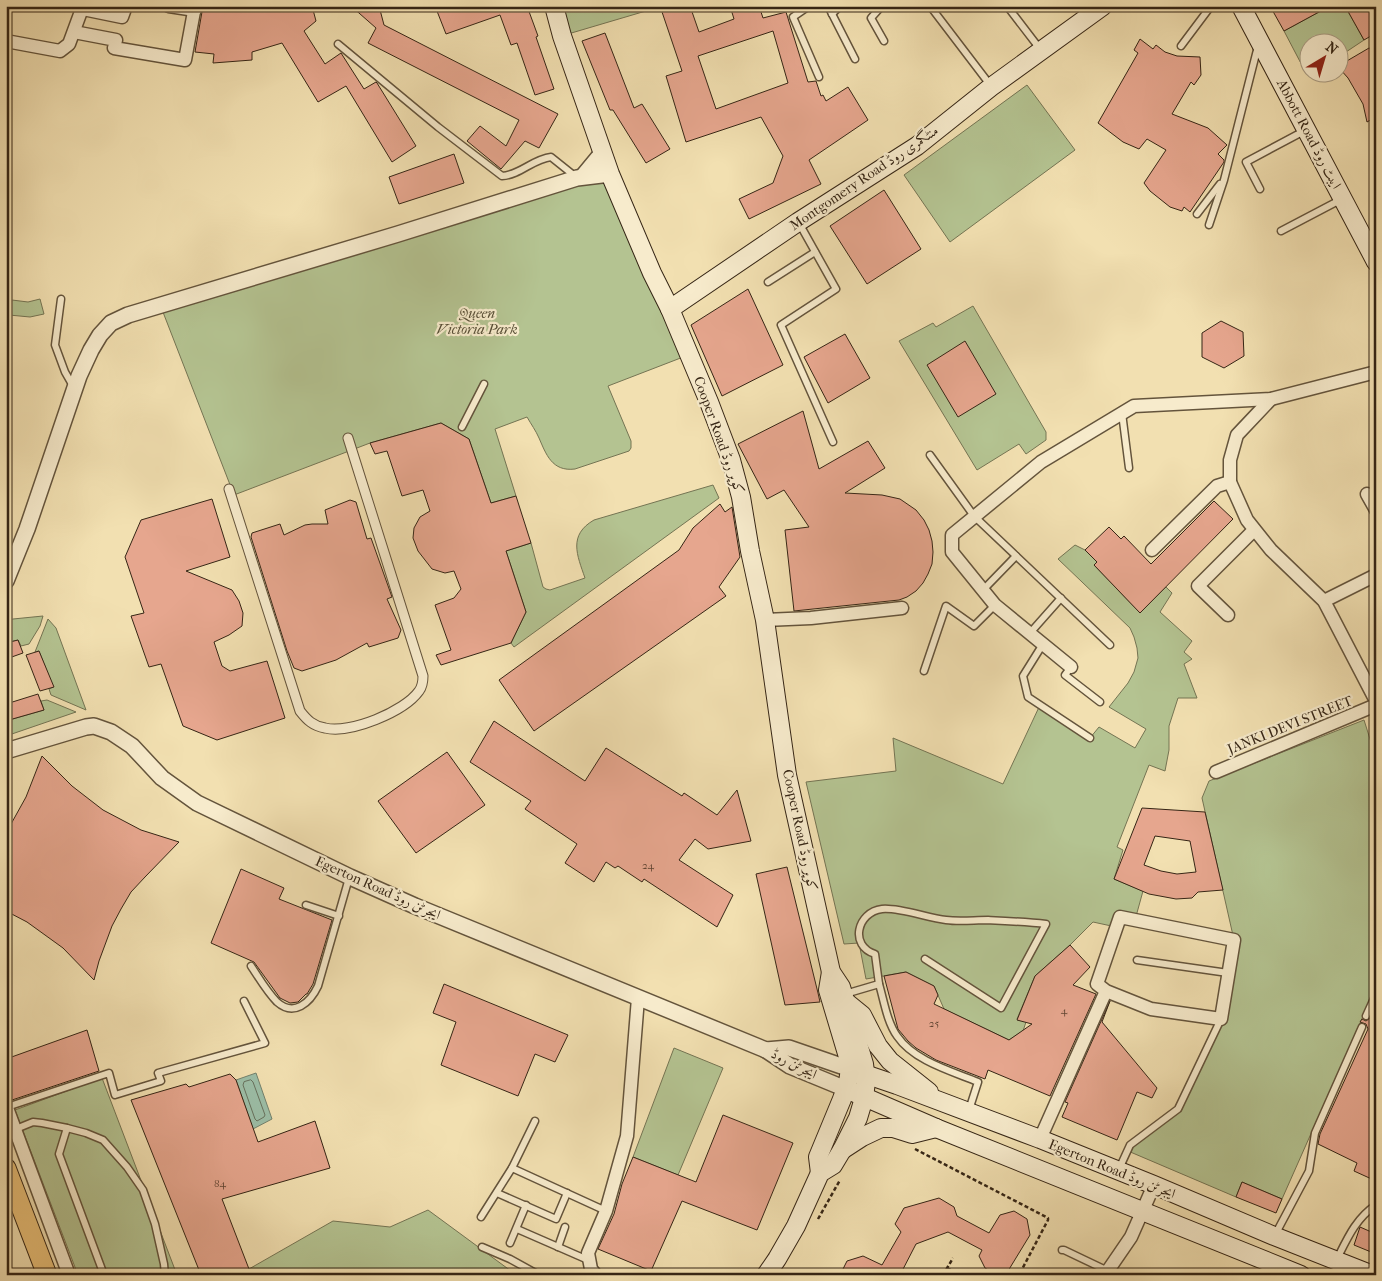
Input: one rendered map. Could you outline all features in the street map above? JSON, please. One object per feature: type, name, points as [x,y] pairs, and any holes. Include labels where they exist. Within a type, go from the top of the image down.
[{"type":"main road","name":"Cooper Road کوپر روڈ","points":[[554,6],[562,36],[610,174],[652,273],[670,309],[731,460],[741,497],[750,551],[765,620],[787,775],[831,972],[841,987],[845,998],[864,1064],[858,1072],[848,1057],[828,990],[831,972]]},
{"type":"main road","name":"Montgomery Road منٹگمری روڈ","points":[[670,309],[798,222],[917,146],[991,87],[1103,6]]},
{"type":"main road","name":"Abbott Road ایبٹ روڈ","points":[[1241,6],[1376,262]]},
{"type":"main road","name":"Abbott Road ایبٹ روڈ","points":[[1254,6],[1376,237]]},
{"type":"main road","points":[[845,998],[862,1015],[878,1046],[890,1061],[942,1102]]},
{"type":"main road","points":[[820,1174],[818,1157],[846,1089],[858,1072]]},
{"type":"main road","points":[[766,1275],[796,1226],[820,1174],[833,1165],[858,1118],[864,1098],[858,1072]]},
{"type":"main road","name":"Egerton Road ایجرٹن روڈ","points":[[858,1072],[1040,1139],[1372,1275]]},
{"type":"main road","name":"Egerton Road ایجرٹن روڈ","points":[[846,1089],[936,1128],[1301,1275]]},
{"type":"main road","points":[[842,1150],[881,1128],[893,1128],[912,1134],[936,1128]]},
{"type":"main road","points":[[6,1168],[47,1275]]},
{"type":"street","points":[[6,40],[60,51],[69,44],[83,8],[122,17],[126,6]]},
{"type":"street","points":[[74,32],[116,40],[114,48],[185,60],[195,8],[169,6]]},
{"type":"street","points":[[580,177],[602,153]]},
{"type":"street","points":[[6,582],[91,350],[110,323],[122,317],[580,177],[610,174]]},
{"type":"street","points":[[1071,667],[996,604],[983,590],[952,552],[952,534],[1041,462],[1134,406],[1271,399],[1376,372]]},
{"type":"street","points":[[1271,399],[1237,435],[1230,460],[1230,482],[1247,520],[1254,530],[1271,550],[1324,601],[1376,701]]},
{"type":"street","points":[[229,489],[300,711],[314,725],[327,729],[346,728],[369,723],[392,713],[408,702],[419,691],[423,676],[348,438]]},
{"type":"street","points":[[1152,550],[1217,486],[1230,482]]},
{"type":"street","points":[[1367,494],[1376,510]]},
{"type":"street","points":[[1228,615],[1198,586],[1254,530]]},
{"type":"street","points":[[1324,601],[1376,574]]},
{"type":"street","points":[[765,620],[811,618],[902,608]]},
{"type":"street","name":"JANKI DEVI STREET","points":[[1216,772],[1376,705]]},
{"type":"street","name":"Egerton Road ایجرٹن روڈ","points":[[6,751],[86,727],[94,726],[111,732],[132,746],[162,778],[197,803],[414,906],[766,1050]]},
{"type":"street","points":[[1120,917],[1234,940],[1221,1019],[1151,1009],[1106,991],[1097,984],[1120,917]]},
{"type":"street","points":[[1040,1139],[1106,991]]},
{"type":"street","points":[[596,1275],[591,1269],[588,1253],[606,1211],[627,1136],[638,998]]},
{"type":"street","name":"ایجرٹن روڈ","points":[[766,1050],[789,1048],[858,1072]]},
{"type":"street","name":"ایجرٹن روڈ","points":[[766,1050],[790,1066],[846,1089]]},
{"type":"street","points":[[7,1106],[10,1131],[69,1275]]},
{"type":"street","points":[[1107,1273],[1131,1237],[1154,1185]]},
{"type":"lane","points":[[809,6],[793,17],[819,77]]},
{"type":"lane","points":[[828,6],[855,59]]},
{"type":"lane","points":[[832,14],[840,6]]},
{"type":"lane","points":[[878,6],[880,8],[871,18],[884,41]]},
{"type":"lane","points":[[930,6],[991,87]]},
{"type":"lane","points":[[1007,6],[1041,51]]},
{"type":"lane","points":[[1181,46],[1211,6]]},
{"type":"lane","points":[[1209,225],[1224,180],[1259,42]]},
{"type":"lane","points":[[338,44],[438,127],[502,176],[509,176],[543,158],[551,157],[580,177]]},
{"type":"lane","points":[[1260,189],[1246,162],[1307,129]]},
{"type":"lane","points":[[1197,214],[1224,180]]},
{"type":"lane","points":[[1281,231],[1343,199]]},
{"type":"lane","points":[[798,222],[836,289],[781,325],[832,442]]},
{"type":"lane","points":[[768,282],[815,252]]},
{"type":"lane","points":[[61,299],[55,345],[75,390]]},
{"type":"lane","points":[[462,427],[484,384]]},
{"type":"lane","points":[[1122,413],[1129,468]]},
{"type":"lane","points":[[930,455],[974,516],[1110,645]]},
{"type":"lane","points":[[983,590],[1016,556]]},
{"type":"lane","points":[[1030,633],[1061,598]]},
{"type":"lane","points":[[924,671],[946,606],[974,626],[996,604]]},
{"type":"lane","points":[[1044,644],[1023,676],[1028,697],[1090,738]]},
{"type":"lane","points":[[1071,667],[1065,675],[1100,702]]},
{"type":"lane","points":[[250,966],[276,1001],[283,1006],[296,1008],[306,1004],[314,995],[318,986],[350,877]]},
{"type":"lane","points":[[306,905],[339,916]]},
{"type":"lane","points":[[925,959],[1000,1008],[1046,924],[989,920],[947,920],[883,909],[873,911],[859,928],[858,934],[864,948],[875,954],[879,984],[890,1023],[896,1036],[921,1058],[978,1082],[968,1111]]},
{"type":"lane","points":[[1137,960],[1228,973]]},
{"type":"lane","points":[[845,998],[879,984]]},
{"type":"lane","points":[[1366,1016],[1376,994]]},
{"type":"lane","points":[[7,1106],[109,1073],[115,1095],[161,1081],[158,1073],[265,1043],[244,1001]]},
{"type":"lane","points":[[1118,1171],[1130,1145],[1178,1109],[1221,1019]]},
{"type":"lane","points":[[1274,1236],[1308,1172],[1315,1133],[1362,1027]]},
{"type":"lane","points":[[481,1217],[512,1168],[535,1121]]},
{"type":"lane","points":[[10,1131],[33,1122],[67,1128],[103,1140],[127,1167],[143,1190],[155,1224],[165,1275]]},
{"type":"lane","points":[[67,1128],[59,1154],[104,1275]]},
{"type":"lane","points":[[512,1168],[606,1211]]},
{"type":"lane","points":[[496,1193],[556,1219],[566,1193]]},
{"type":"lane","points":[[510,1243],[526,1205]]},
{"type":"lane","points":[[1336,1260],[1353,1227],[1362,1216],[1376,1205]]},
{"type":"lane","points":[[558,1247],[565,1227]]},
{"type":"lane","points":[[517,1229],[589,1260]]},
{"type":"lane","points":[[482,1247],[510,1259],[539,1275]]},
{"type":"lane","points":[[1062,1250],[1107,1273]]},
{"type":"path","points":[[910,1146],[1048,1218],[1020,1273],[1027,1275]]},
{"type":"path","points":[[815,1224],[843,1174]]},
{"type":"path","points":[[943,1275],[953,1258]]},
{"type":"path","points":[[947,1268],[960,1275]]},
{"type":"green space","points":[[560,6],[655,6],[656,8],[568,34]]},
{"type":"green space","points":[[1330,6],[1345,6],[1364,40],[1350,49],[1350,32],[1300,32],[1300,62],[1284,31]]},
{"type":"green space","points":[[1027,85],[1075,150],[950,242],[904,175]]},
{"type":"green space","name":"Queen Victoria Park","points":[[606,170],[691,354],[608,386],[631,441],[629,451],[575,469],[567,469],[555,465],[547,456],[527,417],[495,429],[516,496],[491,503],[469,439],[441,423],[370,443],[234,495],[161,307]]},
{"type":"green space","points":[[40,299],[44,314],[30,317],[9,315],[12,300],[28,302]]},
{"type":"green space","points":[[973,306],[1046,432],[1046,440],[1026,454],[1019,444],[977,470],[899,341],[933,323],[936,327]]},
{"type":"green space","points":[[713,485],[719,498],[514,647],[511,643],[526,612],[506,551],[531,543],[543,587],[550,590],[585,578],[577,553],[578,539],[580,532],[594,520]]},
{"type":"green space","points":[[1075,545],[1085,550],[1097,562],[1094,565],[1140,613],[1166,587],[1172,593],[1160,612],[1192,641],[1184,652],[1192,659],[1184,664],[1197,698],[1178,698],[1169,726],[1169,750],[1165,771],[1149,765],[1117,847],[1123,850],[1114,879],[1143,891],[1135,920],[1116,927],[1093,922],[1035,976],[1017,1019],[1026,1022],[1023,1031],[1009,1040],[944,1009],[934,986],[906,972],[866,979],[859,943],[844,944],[806,782],[896,771],[893,738],[1003,784],[1040,705],[1090,738],[1099,727],[1135,748],[1146,729],[1109,707],[1128,683],[1134,672],[1138,658],[1134,637],[1130,628],[1058,559]]},
{"type":"green space","points":[[43,616],[40,626],[29,644],[21,646],[18,640],[6,643],[6,621]]},
{"type":"green space","points":[[48,619],[56,628],[86,710],[51,695],[49,689],[53,687],[39,651],[35,652]]},
{"type":"green space","points":[[47,700],[76,712],[6,736],[6,714],[9,720],[44,710],[41,701]]},
{"type":"green space","points":[[1364,720],[1376,758],[1376,987],[1282,1199],[1242,1182],[1236,1197],[1128,1151],[1178,1109],[1220,1022],[1234,940],[1202,798],[1209,781]]},
{"type":"green space","points":[[674,1048],[723,1068],[678,1175],[633,1157]]},
{"type":"green space","points":[[102,1078],[177,1275],[78,1275],[15,1110]]},
{"type":"green space","points":[[428,1210],[511,1271],[511,1275],[251,1275],[249,1269],[333,1221],[390,1227]]},
{"type":"water","points":[[256,1073],[272,1119],[253,1129],[236,1080]]},
{"type":"building","points":[[203,6],[312,6],[316,21],[304,31],[325,64],[341,53],[364,89],[376,82],[416,146],[392,162],[346,86],[318,102],[282,43],[252,52],[252,60],[213,63],[214,54],[195,52]]},
{"type":"building","points":[[351,6],[379,6],[384,25],[558,114],[539,148],[525,141],[501,169],[467,141],[480,126],[506,146],[519,120],[368,43],[376,28]]},
{"type":"building","points":[[435,6],[527,6],[554,89],[535,95],[517,43],[511,45],[500,15],[446,34]]},
{"type":"building","points":[[660,6],[690,6],[699,32],[734,19],[730,6],[759,6],[763,18],[786,12],[808,82],[816,81],[821,96],[823,95],[826,101],[848,87],[868,120],[809,160],[821,184],[749,219],[739,199],[773,183],[783,156],[761,117],[686,142],[666,76],[682,71]],"holes":[[[773,31],[788,83],[716,109],[698,56]]]},
{"type":"building","points":[[1270,6],[1330,6],[1284,31]]},
{"type":"building","points":[[1345,6],[1376,6],[1376,33],[1364,40]]},
{"type":"building","points":[[605,33],[634,108],[642,104],[670,149],[646,163],[613,110],[610,110],[582,41]]},
{"type":"building","points":[[1140,39],[1153,49],[1156,45],[1165,52],[1177,56],[1200,57],[1201,75],[1194,85],[1191,82],[1172,114],[1208,128],[1227,145],[1218,154],[1224,162],[1190,212],[1184,207],[1182,211],[1170,207],[1150,191],[1144,183],[1166,150],[1147,139],[1139,149],[1123,142],[1098,123],[1138,53],[1134,50]]},
{"type":"building","points":[[1369,48],[1376,50],[1376,117],[1367,122],[1363,104],[1350,81],[1350,59]]},
{"type":"building","points":[[454,154],[464,183],[399,204],[389,177]]},
{"type":"building","points":[[884,190],[921,249],[867,284],[830,226]]},
{"type":"building","points":[[748,289],[783,365],[722,396],[691,325]]},
{"type":"building","points":[[1221,321],[1243,332],[1244,356],[1224,368],[1202,357],[1202,333]]},
{"type":"building","points":[[845,334],[870,378],[828,403],[804,357]]},
{"type":"building","points":[[965,341],[996,394],[958,417],[927,365]]},
{"type":"building","points":[[803,411],[819,469],[868,441],[885,468],[845,493],[882,495],[900,499],[916,510],[924,520],[932,541],[932,564],[923,583],[907,597],[899,600],[794,611],[785,530],[809,527],[784,490],[767,499],[738,444]]},
{"type":"building","points":[[441,423],[469,439],[491,503],[516,496],[531,543],[506,551],[526,612],[511,643],[441,665],[436,655],[451,650],[435,605],[454,598],[461,589],[454,571],[445,573],[432,569],[418,551],[413,538],[414,528],[420,517],[430,511],[423,490],[402,496],[387,451],[375,454],[370,443]]},
{"type":"building","points":[[212,499],[230,557],[186,571],[232,590],[239,601],[243,613],[242,626],[214,642],[222,666],[230,671],[267,661],[285,718],[217,740],[183,726],[161,664],[149,667],[131,616],[144,613],[125,557],[141,520]]},
{"type":"building","points":[[350,500],[356,502],[367,539],[371,538],[392,597],[387,599],[401,630],[398,638],[369,647],[367,643],[336,660],[302,671],[294,668],[287,651],[251,537],[252,533],[280,524],[284,535],[305,525],[328,524],[325,510]]},
{"type":"building","points":[[1214,501],[1233,519],[1140,613],[1094,565],[1097,562],[1085,550],[1109,527],[1121,539],[1124,536],[1151,564]]},
{"type":"building","points":[[720,504],[725,512],[732,507],[740,557],[719,587],[726,596],[534,731],[499,680],[679,550],[693,528]]},
{"type":"building","points":[[18,640],[23,653],[6,659],[6,643]]},
{"type":"building","points":[[39,651],[54,687],[40,691],[26,655]]},
{"type":"building","points":[[38,694],[44,710],[9,720],[6,713],[6,704]]},
{"type":"building","points":[[494,721],[585,781],[606,748],[682,796],[684,793],[717,815],[737,790],[751,841],[708,849],[695,839],[679,860],[733,895],[717,927],[644,879],[642,882],[618,866],[615,868],[606,862],[594,882],[565,863],[577,844],[525,809],[531,801],[470,762]]},
{"type":"building","points":[[447,752],[485,805],[416,853],[378,801]]},
{"type":"building","points":[[42,756],[72,786],[103,810],[141,830],[179,842],[131,892],[112,926],[94,980],[63,948],[27,922],[6,911],[6,833],[26,797]]},
{"type":"building","points":[[1142,808],[1205,812],[1223,890],[1198,892],[1192,898],[1176,899],[1149,894],[1114,879]],"holes":[[[1155,836],[1190,841],[1196,872],[1177,874],[1144,865]]]},
{"type":"building","points":[[787,867],[820,1002],[785,1005],[756,874]]},
{"type":"building","points":[[241,869],[284,888],[279,899],[332,920],[313,984],[307,994],[298,1002],[290,1003],[280,998],[254,962],[211,943]]},
{"type":"building","points":[[1070,945],[1090,967],[1073,985],[1096,994],[1050,1096],[988,1070],[985,1079],[936,1060],[916,1048],[898,1029],[884,976],[906,972],[934,986],[938,995],[934,1004],[1009,1040],[1032,1024],[1017,1020],[1035,976]]},
{"type":"building","points":[[444,984],[568,1035],[555,1062],[535,1054],[518,1096],[441,1065],[456,1022],[433,1013]]},
{"type":"building","points":[[1110,1001],[1102,1022],[1157,1088],[1152,1098],[1137,1092],[1117,1140],[1062,1117],[1068,1103],[1065,1102]]},
{"type":"building","points":[[1376,1011],[1376,1181],[1354,1171],[1357,1163],[1318,1144],[1320,1134],[1368,1029],[1366,1024],[1360,1022],[1362,1019],[1366,1021],[1370,1018],[1372,1019]]},
{"type":"building","points":[[87,1030],[99,1071],[12,1100],[6,1097],[6,1059]]},
{"type":"building","points":[[230,1074],[236,1080],[258,1142],[315,1121],[330,1168],[222,1199],[249,1269],[237,1275],[201,1275],[131,1100],[186,1084],[189,1087]]},
{"type":"building","points":[[723,1115],[793,1143],[757,1230],[682,1201],[651,1271],[598,1249],[614,1214],[622,1184],[633,1157],[696,1182]]},
{"type":"building","points":[[1242,1182],[1282,1199],[1276,1213],[1236,1197]]},
{"type":"building","points":[[939,1198],[954,1207],[957,1216],[989,1233],[1000,1215],[1014,1211],[1027,1219],[1030,1235],[1008,1271],[996,1275],[985,1268],[979,1256],[982,1250],[948,1232],[916,1244],[900,1275],[840,1275],[847,1261],[863,1256],[882,1265],[901,1232],[895,1224],[904,1208]]},
{"type":"building","points":[[1360,1227],[1376,1234],[1376,1254],[1354,1245]]}]
